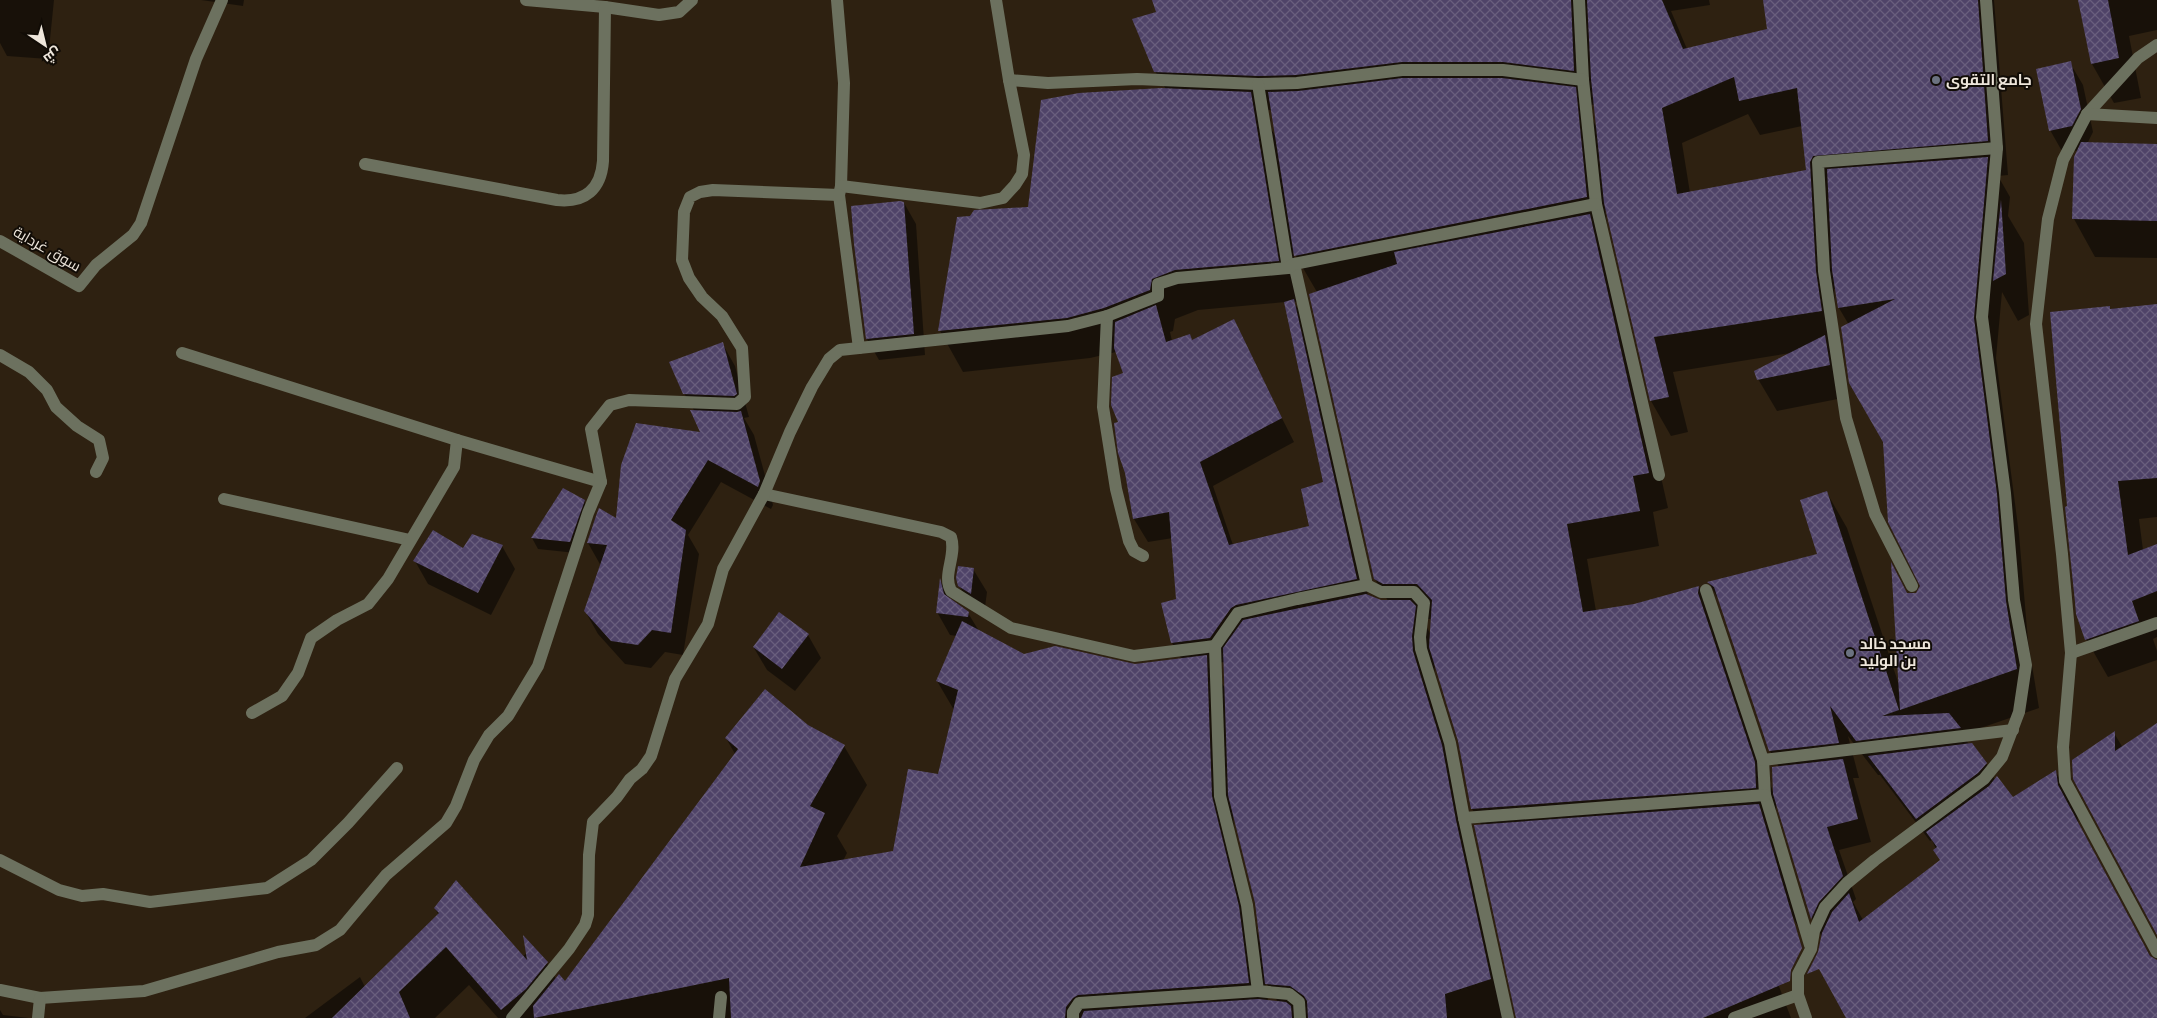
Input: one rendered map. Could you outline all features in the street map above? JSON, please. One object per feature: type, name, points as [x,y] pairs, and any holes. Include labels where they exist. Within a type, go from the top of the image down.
[{"type":"street","name":"سوق غرداية","points":[[0,241],[79,286],[96,265],[133,235],[141,223],[196,59],[222,0]]},
{"type":"street","points":[[526,0],[669,15],[679,12],[692,0]]},
{"type":"street","points":[[837,0],[844,83],[840,190],[859,348]]},
{"type":"street","points":[[0,990],[40,998],[144,991],[278,952],[316,945],[340,930],[386,875],[446,823],[456,806],[474,760],[489,735],[508,716],[538,666],[588,513],[601,482],[591,429],[610,405],[629,400],[738,404],[745,397],[742,348],[722,316],[702,297],[689,278],[682,260],[684,212],[690,197],[700,192],[713,190],[840,190],[980,203],[1003,198],[1022,174],[1024,155],[996,0]]},
{"type":"street","points":[[1579,0],[1583,80],[1596,204],[1659,475]]},
{"type":"street","points":[[1806,1018],[1798,995],[1798,974],[1811,949],[1814,931],[1825,907],[1847,883],[1984,779],[2002,757],[2014,730],[2019,712],[2026,665],[2014,600],[2005,494],[1982,317],[1997,148],[1986,0]]},
{"type":"street","points":[[365,164],[557,200],[569,201],[580,199],[590,192],[600,178],[603,161],[605,7]]},
{"type":"street","points":[[2157,45],[2138,58],[2087,114],[2063,160],[2048,220],[2036,324],[2061,544],[2071,654],[2063,747],[2064,781],[2157,952]]},
{"type":"street","points":[[1009,80],[1048,83],[1137,79],[1258,84],[1296,83],[1402,70],[1503,70],[1583,80]]},
{"type":"street","points":[[1258,84],[1291,266],[1366,585]]},
{"type":"street","points":[[2087,114],[2157,118]]},
{"type":"street","points":[[1912,586],[1875,514],[1846,418],[1824,271],[1818,162],[1997,148]]},
{"type":"street","points":[[512,1018],[569,949],[585,925],[588,915],[589,855],[593,822],[630,779],[642,769],[651,756],[675,679],[708,624],[723,569],[764,494],[790,432],[829,359],[840,350],[1068,326],[1107,316],[1158,296],[1158,284],[1177,278],[1291,266],[1596,204]]},
{"type":"street","points":[[1107,316],[1103,407],[1116,490],[1129,541],[1134,551],[1143,556]]},
{"type":"street","points":[[182,353],[457,440],[601,482]]},
{"type":"street","points":[[0,355],[29,372],[47,390],[56,407],[77,426],[99,440],[103,458],[96,472]]},
{"type":"street","points":[[252,713],[282,696],[298,674],[311,638],[337,620],[368,604],[388,579],[454,467],[457,440]]},
{"type":"street","points":[[764,494],[940,532],[951,537],[954,546],[946,582],[951,591],[1010,628],[1134,656],[1215,646]]},
{"type":"street","points":[[224,499],[410,540]]},
{"type":"street","points":[[1258,991],[1247,904],[1220,796],[1215,646],[1238,613],[1297,598],[1366,585],[1380,592],[1414,592],[1424,604],[1420,637],[1421,649],[1450,743],[1464,818],[1508,1018]]},
{"type":"street","points":[[1706,590],[1763,760],[1765,795],[1811,949]]},
{"type":"street","points":[[2071,654],[2157,623]]},
{"type":"street","points":[[1763,760],[2014,730]]},
{"type":"street","points":[[0,860],[60,890],[82,896],[103,894],[150,902],[267,888],[311,860],[398,768]]},
{"type":"street","points":[[1464,818],[1765,795]]},
{"type":"street","points":[[1073,1018],[1073,1012],[1079,1003],[1258,991],[1289,994],[1299,1002],[1300,1018]]},
{"type":"street","points":[[1734,1018],[1798,995]]},
{"type":"street","points":[[719,1018],[721,997]]},
{"type":"street","points":[[38,1018],[40,998]]},
{"type":"street","points":[[523,1005],[526,1018]]},
{"type":"building","points":[[1152,0],[1571,0],[1574,71],[1503,62],[1402,62],[1296,75],[1258,76],[1154,72],[1132,19],[1156,12]]},
{"type":"building","points":[[1587,0],[1662,0],[1683,49],[1767,29],[1763,0],[1978,0],[1988,141],[1813,156],[1810,162],[1816,271],[1822,311],[1654,337],[1669,397],[1650,401],[1604,203],[1591,79]],"holes":[[[1734,77],[1739,101],[1797,88],[1806,170],[1677,194],[1662,108]]]},
{"type":"building","points":[[2078,0],[2108,0],[2119,58],[2091,64]]},
{"type":"building","points":[[2071,61],[2081,109],[2072,126],[2049,131],[2036,69]]},
{"type":"building","points":[[1402,78],[1502,78],[1576,87],[1587,197],[1294,256],[1268,92],[1298,91]]},
{"type":"building","points":[[1161,88],[1251,92],[1279,261],[1175,270],[1152,279],[1150,290],[1104,308],[1067,318],[938,331],[957,217],[970,216],[974,210],[1028,207],[1041,100],[1079,93]]},
{"type":"building","points":[[2081,142],[2157,144],[2157,221],[2072,219],[2074,157]]},
{"type":"building","points":[[1988,157],[1974,318],[1997,494],[2006,601],[2017,669],[1900,710],[1891,562],[1907,593],[1916,593],[1920,586],[1888,522],[1883,442],[1849,383],[1841,327],[1895,299],[1838,308],[1832,270],[1827,169]]},
{"type":"building","points":[[2001,200],[2006,274],[1993,281]]},
{"type":"building","points":[[904,202],[914,334],[866,339],[851,206]]},
{"type":"building","points":[[1590,214],[1649,473],[1633,476],[1640,511],[1567,524],[1583,612],[1634,604],[1699,586],[1698,593],[1755,762],[1756,788],[1471,809],[1458,741],[1429,647],[1432,600],[1417,584],[1383,584],[1374,579],[1309,294],[1397,264],[1394,252]]},
{"type":"building","points":[[1294,299],[1357,579],[1236,605],[1231,608],[1210,638],[1171,643],[1161,603],[1176,599],[1169,512],[1133,519],[1125,473],[1118,453],[1114,423],[1118,422],[1111,405],[1112,377],[1123,373],[1114,348],[1115,322],[1156,305],[1166,342],[1190,334],[1192,340],[1234,319],[1282,418],[1200,462],[1229,545],[1309,526],[1301,489],[1323,482],[1284,302]]},
{"type":"building","points":[[2157,304],[2157,478],[2118,481],[2128,555],[2157,544],[2157,591],[2132,601],[2139,621],[2085,640],[2076,614],[2065,507],[2067,506],[2050,312],[2110,306],[2110,309]]},
{"type":"building","points":[[1825,335],[1830,365],[1757,380],[1754,371]]},
{"type":"building","points":[[723,342],[737,394],[734,396],[683,394],[669,362]]},
{"type":"building","points":[[690,410],[741,411],[760,481],[758,487],[708,460],[671,520],[686,530],[671,633],[652,630],[638,645],[611,641],[584,611],[607,545],[587,543],[596,516],[599,508],[616,518],[621,465],[636,423],[700,432]]},
{"type":"building","points":[[563,488],[585,500],[570,542],[531,538]]},
{"type":"building","name":"مسجد خالد بن الوليد","points":[[1827,491],[1899,710],[1882,716],[1949,713],[1961,728],[1856,741],[1830,706],[1839,743],[1769,751],[1714,587],[1707,582],[1817,554],[1800,500]]},
{"type":"building","points":[[433,530],[463,548],[472,534],[503,545],[478,593],[413,561]]},
{"type":"building","points":[[958,566],[974,568],[971,594],[958,586],[956,578]]},
{"type":"building","points":[[940,578],[944,594],[969,612],[968,617],[936,613]]},
{"type":"building","points":[[1366,594],[1381,600],[1410,600],[1416,606],[1412,636],[1413,651],[1442,745],[1456,820],[1491,979],[1445,994],[1447,1018],[1308,1018],[1307,1001],[1304,996],[1290,986],[1265,984],[1255,903],[1228,795],[1223,648],[1243,620]]},
{"type":"building","points":[[779,612],[809,634],[782,669],[753,647]]},
{"type":"building","points":[[962,621],[1024,654],[1055,646],[1135,664],[1207,655],[1212,796],[1239,906],[1249,983],[1078,995],[1066,1007],[1065,1018],[731,1018],[729,978],[534,1018],[533,1006],[559,974],[565,981],[738,749],[725,738],[765,689],[808,725],[845,745],[810,806],[825,813],[800,867],[893,851],[908,769],[938,774],[958,690],[936,681]]},
{"type":"building","points":[[2157,723],[2157,935],[2073,779],[2072,760],[2115,731],[2115,751]]},
{"type":"building","points":[[1972,743],[1987,763],[1978,773],[1916,819],[1868,756]]},
{"type":"building","points":[[1843,759],[1858,819],[1827,827],[1843,876],[1819,902],[1811,919],[1773,794],[1772,767]]},
{"type":"building","points":[[2056,770],[2058,785],[2150,956],[2157,960],[2157,1018],[1846,1018],[1819,969],[1807,974],[1818,952],[1822,933],[1832,912],[1849,893],[1859,922],[1940,860],[1933,850],[1937,847],[1926,832],[1989,786],[1997,776],[2013,797]]},
{"type":"building","points":[[1759,804],[1802,948],[1791,970],[1790,981],[1703,1018],[1516,1018],[1474,825]]},
{"type":"building","points":[[456,880],[527,960],[523,935],[548,962],[526,989],[501,1010],[446,947],[399,992],[410,1018],[332,1018],[439,913],[434,908]]},
{"type":"building","points":[[1258,999],[1286,1002],[1291,1006],[1292,1018],[1081,1018],[1084,1011]]},
{"type":"place","name":"جامع التقوى","points":[[1936,80]]},
{"type":"place","name":"مسجد خالد بن الوليد","points":[[1850,653]]}]
